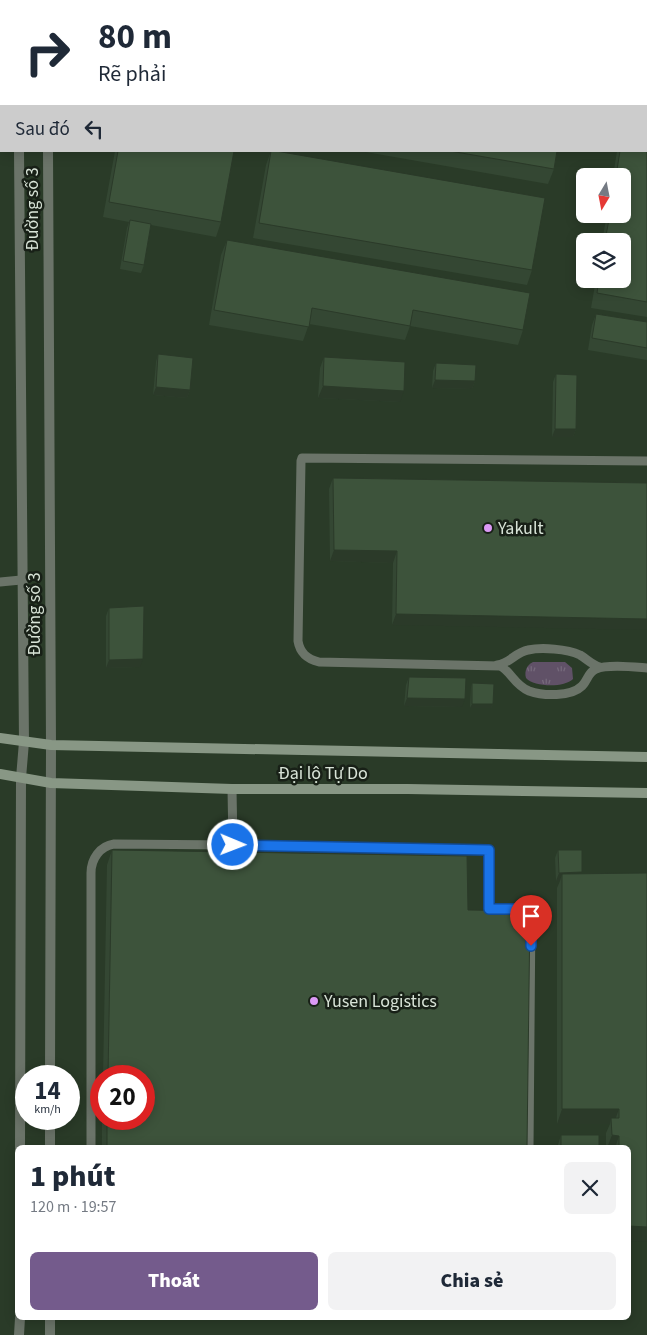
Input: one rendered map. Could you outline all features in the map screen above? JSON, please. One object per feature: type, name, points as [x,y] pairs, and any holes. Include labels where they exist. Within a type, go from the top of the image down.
[{"type":"street","name":"Đường số 3","points":[[19,152],[24,742],[21,778],[20,1145]]},
{"type":"street","name":"Đường số 3","points":[[48,152],[51,745],[50,1065]]},
{"type":"street","name":"Đại lộ Tự Do","points":[[0,738],[51,745],[647,757]]},
{"type":"street","name":"Đại lộ Tự Do","points":[[0,774],[51,783],[232,789],[408,789],[647,793]]},
{"type":"street","points":[[50,1130],[50,1145]]},
{"type":"street","points":[[20,1320],[20,1335]]},
{"type":"street","points":[[50,1320],[50,1335]]},
{"type":"lane","points":[[647,461],[301,458],[298,641],[303,654],[319,662],[496,665],[506,663],[518,654],[528,650],[563,650],[577,654],[595,666],[647,668]]},
{"type":"lane","points":[[0,582],[22,580]]},
{"type":"lane","points":[[496,665],[503,668],[522,688],[546,693],[565,693],[577,690],[592,671],[600,667]]},
{"type":"lane","points":[[232,789],[233,845]]},
{"type":"lane","points":[[91,1145],[91,872],[93,860],[103,849],[114,844],[489,850],[489,909],[531,909],[530,1145]]},
{"type":"green space","points":[[533,662],[565,662],[572,668],[573,679],[556,685],[542,685],[530,681],[525,675],[528,667]]},
{"type":"building","points":[[118,152],[234,152],[221,222],[109,202]]},
{"type":"building","points":[[271,152],[282,152],[545,198],[532,270],[259,223]]},
{"type":"building","points":[[456,152],[557,152],[554,169]]},
{"type":"building","points":[[620,152],[647,152],[647,302],[597,293],[598,288],[631,288],[631,233],[606,233],[608,223],[631,223],[631,168],[617,168]]},
{"type":"building","points":[[130,220],[151,224],[144,265],[123,261]]},
{"type":"building","points":[[227,240],[530,293],[523,330],[413,310],[410,326],[312,308],[309,327],[214,310]]},
{"type":"building","points":[[596,314],[647,322],[647,348],[592,338]]},
{"type":"building","points":[[158,354],[193,358],[190,390],[156,387]]},
{"type":"building","points":[[324,357],[405,362],[404,391],[323,386]]},
{"type":"building","points":[[436,363],[476,365],[475,381],[435,380]]},
{"type":"building","points":[[556,374],[577,375],[576,429],[555,429]]},
{"type":"building","name":"Yakult","points":[[333,478],[647,483],[647,619],[396,614],[397,551],[334,550]]},
{"type":"building","points":[[144,606],[143,659],[109,660],[109,608]]},
{"type":"building","points":[[409,677],[466,678],[465,699],[407,698]]},
{"type":"building","points":[[472,683],[494,684],[493,704],[472,704]]},
{"type":"building","name":"Yusen Logistics","points":[[112,850],[467,856],[468,910],[530,911],[527,1145],[107,1145],[107,1130],[155,1130],[155,1065],[108,1065]]},
{"type":"building","points":[[558,850],[582,850],[582,872],[559,873]]},
{"type":"building","points":[[647,873],[647,1227],[631,1226],[631,1145],[619,1145],[619,1136],[612,1135],[611,1118],[619,1118],[619,1109],[562,1109],[562,874]]},
{"type":"building","points":[[561,1135],[599,1135],[599,1145],[561,1145]]},
{"type":"place","name":"Yakult","points":[[488,528]]},
{"type":"place","name":"Yusen Logistics","points":[[314,1001]]},
{"type":"route","points":[[233,845],[489,850],[489,909],[531,909],[531,946]]}]
